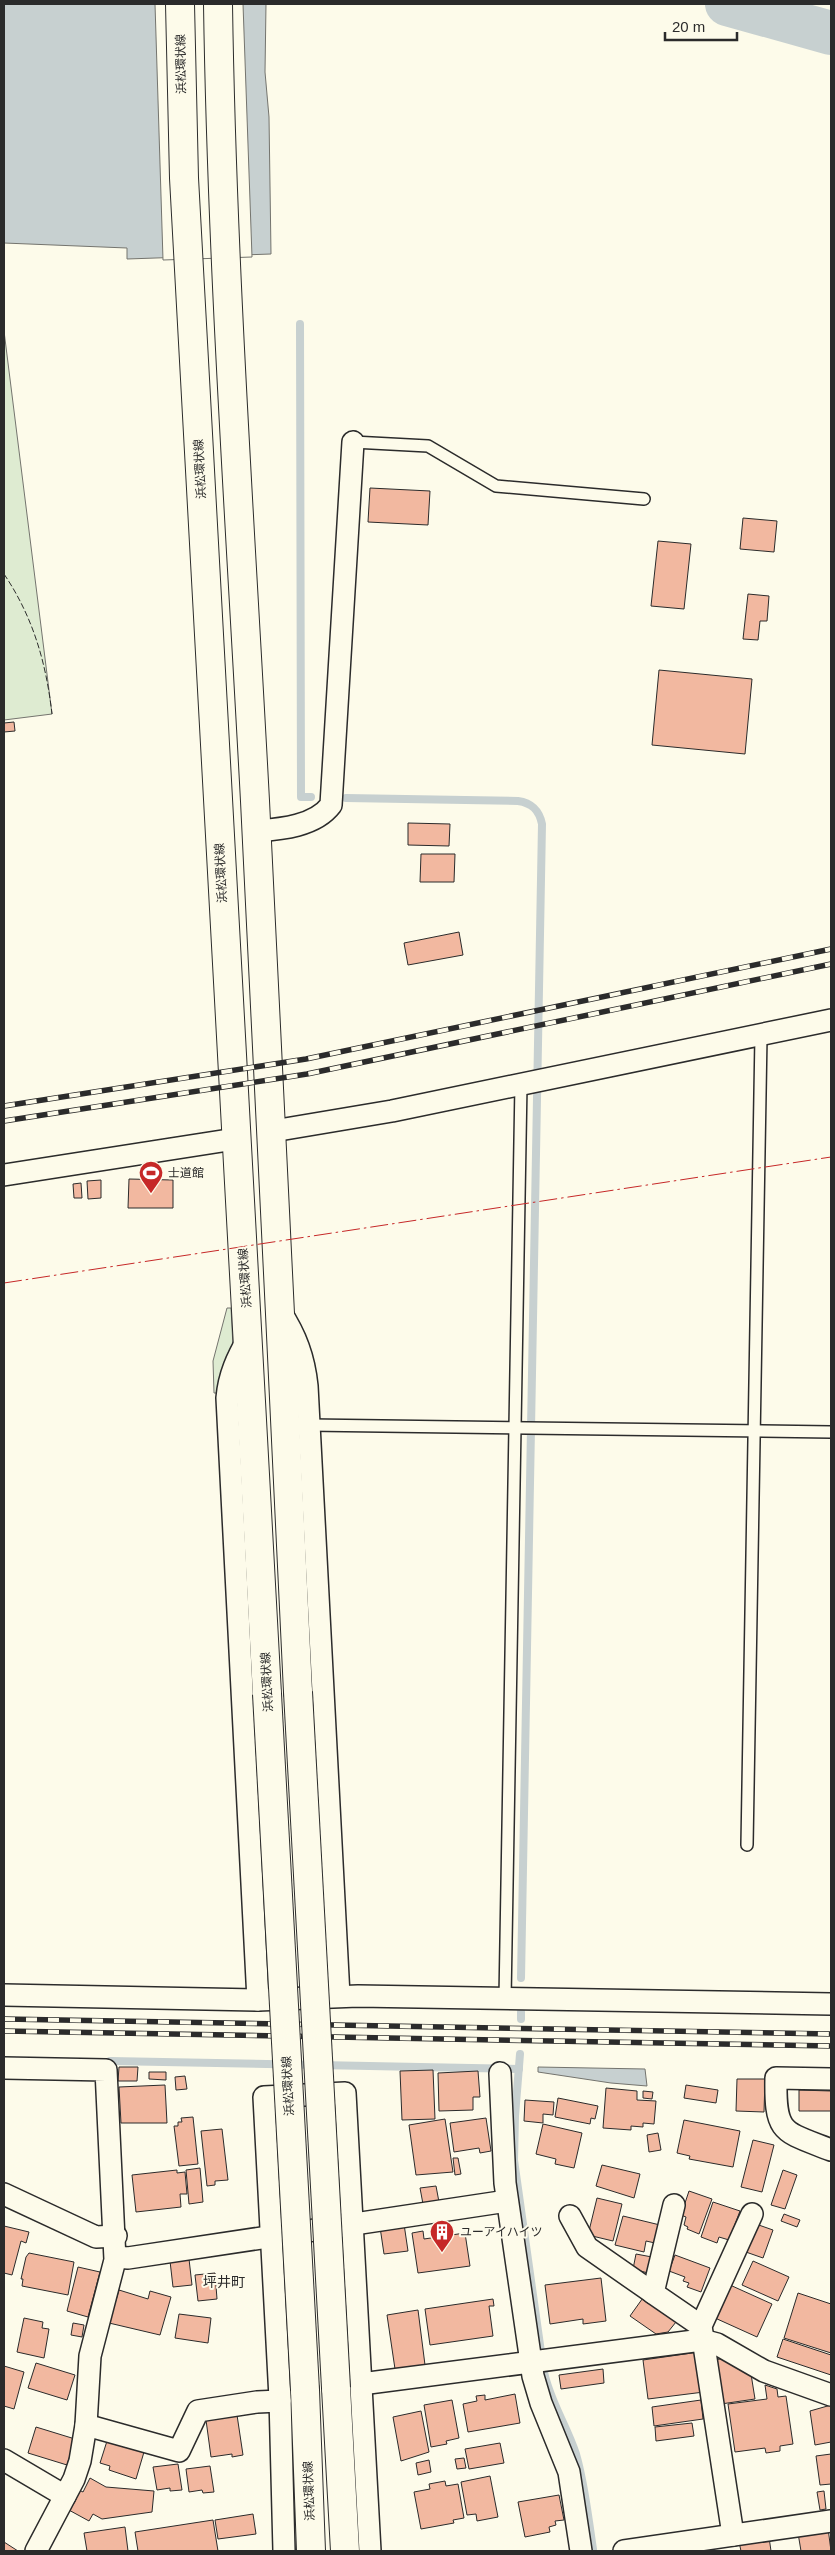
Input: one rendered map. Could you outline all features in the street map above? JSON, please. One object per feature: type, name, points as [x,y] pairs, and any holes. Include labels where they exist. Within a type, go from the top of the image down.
[{"type":"main road","name":"浜松環状線","points":[[180,4],[184,178],[190,297],[235,1139],[249,1337],[305,2390],[311,2551]]},
{"type":"main road","points":[[218,4],[222,177],[273,1131],[278,1308],[298,1692],[348,2386],[345,2551]]},
{"type":"main road","points":[[190,297],[228,295]]},
{"type":"main road","points":[[221,865],[258,862]]},
{"type":"street","points":[[257,831],[284,829],[315,818],[325,813],[331,804],[353,442]]},
{"type":"street","points":[[273,1131],[532,1082],[831,1020]]},
{"type":"street","points":[[4,1175],[235,1139]]},
{"type":"street","points":[[278,1308],[296,1336],[304,1360],[310,1425],[340,1996]]},
{"type":"street","points":[[249,1337],[234,1364],[228,1381],[227,1398],[258,2000]]},
{"type":"street","points":[[4,1995],[258,2000],[340,1996],[831,2004]]},
{"type":"street","points":[[4,2068],[106,2070],[116,2247],[90,2356],[86,2425],[80,2460],[65,2496],[36,2551]]},
{"type":"street","points":[[500,2073],[502,2160],[531,2364],[540,2404],[568,2472],[581,2551]]},
{"type":"street","points":[[831,2079],[776,2078],[775,2106],[778,2118],[784,2129],[795,2136],[831,2150]]},
{"type":"street","points":[[284,2551],[280,2401],[264,2097],[345,2093],[352,2224],[348,2386],[370,2551]]},
{"type":"street","points":[[4,2194],[116,2247],[128,2258],[507,2201]]},
{"type":"street","points":[[653,2292],[674,2205]]},
{"type":"street","points":[[733,2535],[701,2333],[752,2214]]},
{"type":"street","points":[[570,2216],[587,2247],[653,2292],[701,2333],[717,2344],[764,2371],[831,2395]]},
{"type":"street","points":[[348,2386],[531,2364],[701,2333]]},
{"type":"street","points":[[86,2425],[179,2451],[198,2411],[257,2402],[280,2401]]},
{"type":"street","points":[[4,2460],[65,2496]]},
{"type":"street","points":[[624,2551],[831,2521]]},
{"type":"lane","points":[[353,442],[428,446],[496,486],[644,499]]},
{"type":"lane","points":[[747,1845],[761,1036]]},
{"type":"lane","points":[[505,1999],[519,1427],[532,1082]]},
{"type":"lane","points":[[310,1425],[831,1432]]},
{"type":"green space","points":[[4,331],[52,714],[4,720]]},
{"type":"green space","points":[[227,1308],[231,1308],[233,1347],[219,1379],[218,1393],[214,1393],[213,1361]]},
{"type":"shaded area","points":[[4,4],[266,4],[265,72],[269,117],[271,254],[127,259],[127,248],[4,243]]},
{"type":"shaded area","points":[[538,2067],[645,2069],[647,2086],[611,2083],[538,2072]]},
{"type":"pier","points":[[155,4],[243,4],[252,257],[163,260]]},
{"type":"building","points":[[370,488],[430,491],[428,525],[368,522]]},
{"type":"building","points":[[743,518],[777,521],[774,552],[740,549]]},
{"type":"building","points":[[658,541],[691,544],[684,609],[651,606]]},
{"type":"building","points":[[748,594],[769,596],[767,621],[760,621],[758,640],[743,639]]},
{"type":"building","points":[[659,670],[752,679],[745,754],[652,745]]},
{"type":"building","points":[[14,722],[15,731],[4,732],[4,723]]},
{"type":"building","points":[[408,823],[450,824],[449,846],[408,845]]},
{"type":"building","points":[[421,854],[455,854],[454,882],[420,882]]},
{"type":"building","points":[[459,932],[463,955],[408,965],[404,943]]},
{"type":"building","points":[[129,1179],[173,1180],[173,1208],[128,1208]]},
{"type":"building","points":[[101,1180],[101,1198],[88,1199],[87,1181]]},
{"type":"building","points":[[81,1183],[82,1198],[74,1198],[73,1184]]},
{"type":"building","points":[[119,2067],[138,2067],[137,2081],[118,2081]]},
{"type":"building","points":[[433,2070],[435,2119],[402,2120],[400,2071]]},
{"type":"building","points":[[478,2071],[480,2097],[473,2097],[473,2110],[439,2111],[438,2073]]},
{"type":"building","points":[[149,2072],[166,2072],[166,2080],[149,2079]]},
{"type":"building","points":[[185,2076],[187,2089],[176,2090],[175,2077]]},
{"type":"building","points":[[737,2079],[765,2079],[764,2112],[736,2111]]},
{"type":"building","points":[[165,2085],[167,2123],[121,2123],[119,2087]]},
{"type":"building","points":[[686,2085],[718,2090],[716,2103],[684,2098]]},
{"type":"building","points":[[606,2088],[637,2091],[637,2100],[656,2101],[654,2124],[643,2123],[643,2127],[631,2126],[631,2130],[603,2128]]},
{"type":"building","points":[[799,2090],[831,2091],[831,2111],[799,2111]]},
{"type":"building","points":[[643,2091],[653,2092],[652,2099],[643,2098]]},
{"type":"building","points":[[558,2098],[598,2106],[595,2119],[591,2118],[590,2124],[555,2117]]},
{"type":"building","points":[[525,2100],[554,2102],[553,2115],[543,2114],[543,2123],[524,2121]]},
{"type":"building","points":[[193,2117],[198,2164],[179,2166],[174,2126],[178,2126],[178,2122],[182,2122],[181,2118]]},
{"type":"building","points":[[486,2118],[491,2151],[480,2153],[479,2148],[454,2152],[450,2123]]},
{"type":"building","points":[[445,2119],[453,2172],[416,2175],[409,2125]]},
{"type":"building","points":[[684,2120],[740,2131],[733,2167],[689,2159],[690,2156],[677,2153]]},
{"type":"building","points":[[543,2124],[582,2133],[574,2168],[555,2164],[556,2159],[536,2154]]},
{"type":"building","points":[[222,2129],[228,2180],[215,2181],[215,2185],[207,2186],[201,2131]]},
{"type":"building","points":[[658,2133],[661,2150],[649,2152],[647,2135]]},
{"type":"building","points":[[753,2140],[774,2145],[762,2192],[741,2187]]},
{"type":"building","points":[[453,2158],[458,2158],[461,2174],[455,2175]]},
{"type":"building","points":[[602,2165],[640,2174],[634,2198],[596,2186]]},
{"type":"building","points":[[200,2168],[203,2202],[189,2204],[186,2170]]},
{"type":"building","points":[[177,2170],[177,2173],[185,2172],[187,2194],[180,2194],[181,2207],[136,2212],[132,2175]]},
{"type":"building","points":[[783,2170],[797,2175],[785,2209],[771,2205]]},
{"type":"building","points":[[436,2186],[439,2202],[423,2204],[420,2188]]},
{"type":"building","points":[[689,2191],[712,2199],[699,2234],[687,2229],[688,2227],[684,2225],[686,2217],[681,2215]]},
{"type":"building","points":[[597,2198],[622,2204],[613,2241],[588,2235]]},
{"type":"building","points":[[713,2202],[740,2211],[729,2240],[719,2237],[717,2243],[701,2237]]},
{"type":"building","points":[[784,2214],[800,2220],[797,2227],[781,2221]]},
{"type":"building","points":[[623,2216],[660,2225],[655,2243],[646,2241],[644,2252],[615,2245]]},
{"type":"building","points":[[753,2223],[773,2230],[763,2258],[743,2251]]},
{"type":"building","points":[[404,2224],[408,2251],[384,2254],[380,2227]]},
{"type":"building","points":[[4,2226],[29,2232],[26,2243],[21,2241],[12,2275],[4,2273]]},
{"type":"building","name":"ユーアイハイツ","points":[[423,2231],[424,2239],[465,2233],[470,2266],[418,2273],[412,2233]]},
{"type":"building","points":[[29,2253],[74,2262],[68,2295],[22,2286],[23,2279],[21,2279],[26,2257]]},
{"type":"building","points":[[636,2254],[652,2257],[648,2273],[633,2269]]},
{"type":"building","points":[[675,2255],[710,2268],[701,2292],[687,2287],[689,2283],[683,2281],[685,2277],[669,2271]]},
{"type":"building","points":[[189,2259],[192,2285],[173,2287],[170,2261]]},
{"type":"building","points":[[753,2261],[789,2277],[778,2301],[742,2285]]},
{"type":"building","points":[[78,2267],[100,2272],[88,2317],[67,2311]]},
{"type":"building","points":[[215,2273],[217,2299],[198,2301],[195,2275]]},
{"type":"building","points":[[601,2278],[606,2321],[583,2324],[583,2319],[550,2324],[545,2285]]},
{"type":"building","points":[[730,2285],[772,2304],[757,2337],[715,2318]]},
{"type":"building","points":[[119,2290],[148,2299],[150,2291],[171,2297],[160,2335],[109,2323]]},
{"type":"building","points":[[798,2293],[831,2304],[831,2353],[784,2338]]},
{"type":"building","points":[[645,2295],[680,2317],[668,2332],[656,2334],[630,2316]]},
{"type":"building","points":[[493,2299],[494,2306],[489,2306],[493,2336],[430,2345],[425,2309]]},
{"type":"building","points":[[418,2310],[425,2365],[395,2369],[387,2315]]},
{"type":"building","points":[[179,2314],[211,2318],[208,2343],[175,2338]]},
{"type":"building","points":[[24,2318],[43,2322],[42,2328],[49,2329],[44,2358],[17,2352]]},
{"type":"building","points":[[73,2323],[84,2325],[82,2337],[71,2335]]},
{"type":"building","points":[[783,2339],[831,2355],[831,2375],[777,2357]]},
{"type":"building","points":[[699,2352],[704,2392],[648,2399],[643,2360]]},
{"type":"building","points":[[724,2358],[751,2374],[755,2399],[721,2404],[715,2360]]},
{"type":"building","points":[[36,2363],[75,2375],[67,2400],[28,2388]]},
{"type":"building","points":[[4,2366],[24,2372],[14,2409],[4,2406]]},
{"type":"building","points":[[603,2369],[604,2383],[561,2389],[559,2375]]},
{"type":"building","points":[[765,2385],[777,2389],[778,2397],[786,2396],[793,2444],[780,2446],[780,2451],[766,2453],[765,2448],[735,2452],[728,2404],[767,2399]]},
{"type":"building","points":[[515,2394],[520,2423],[468,2432],[463,2404],[477,2401],[476,2396],[485,2395],[485,2400]]},
{"type":"building","points":[[452,2400],[459,2438],[446,2441],[447,2444],[431,2447],[424,2405]]},
{"type":"building","points":[[701,2400],[703,2419],[654,2426],[652,2407]]},
{"type":"building","points":[[831,2405],[831,2442],[815,2445],[810,2411]]},
{"type":"building","points":[[421,2411],[429,2452],[401,2461],[393,2417]]},
{"type":"building","points":[[237,2415],[243,2455],[232,2457],[232,2454],[211,2457],[206,2420]]},
{"type":"building","points":[[692,2423],[694,2436],[656,2441],[655,2427]]},
{"type":"building","points":[[36,2427],[75,2439],[67,2465],[28,2453]]},
{"type":"building","points":[[107,2441],[144,2452],[136,2479],[109,2470],[110,2466],[100,2463]]},
{"type":"building","points":[[500,2443],[504,2463],[469,2469],[465,2449]]},
{"type":"building","points":[[831,2454],[831,2484],[820,2485],[816,2456]]},
{"type":"building","points":[[464,2458],[466,2468],[457,2469],[455,2459]]},
{"type":"building","points":[[429,2460],[431,2472],[418,2475],[416,2463]]},
{"type":"building","points":[[178,2464],[182,2490],[170,2491],[170,2488],[157,2490],[153,2467]]},
{"type":"building","points":[[210,2466],[214,2492],[203,2493],[202,2490],[189,2492],[186,2469]]},
{"type":"building","points":[[490,2476],[498,2517],[477,2521],[476,2514],[467,2515],[461,2482]]},
{"type":"building","points":[[90,2478],[106,2487],[154,2491],[152,2512],[102,2519],[93,2514],[89,2521],[67,2509],[77,2489],[83,2492]]},
{"type":"building","points":[[445,2481],[446,2486],[458,2484],[464,2518],[453,2520],[454,2523],[421,2529],[414,2492],[430,2489],[429,2484]]},
{"type":"building","points":[[824,2491],[826,2509],[820,2510],[817,2492]]},
{"type":"building","points":[[559,2495],[564,2520],[555,2521],[556,2525],[549,2527],[550,2532],[525,2537],[518,2502]]},
{"type":"building","points":[[253,2514],[256,2534],[218,2539],[215,2520]]},
{"type":"building","points":[[213,2520],[218,2551],[138,2551],[135,2532]]},
{"type":"building","points":[[125,2527],[128,2551],[87,2551],[84,2533]]},
{"type":"building","points":[[828,2528],[831,2551],[801,2551],[798,2533]]},
{"type":"building","points":[[769,2537],[771,2551],[741,2551],[739,2542]]},
{"type":"building","points":[[4,2542],[18,2551],[4,2551]]},
{"type":"waterway","points":[[727,4],[831,33]]},
{"type":"waterway","points":[[300,324],[301,797],[311,797]]},
{"type":"waterway","points":[[346,798],[518,801],[531,805],[539,815],[542,824],[521,1978]]},
{"type":"waterway","points":[[521,2012],[521,2019]]},
{"type":"waterway","points":[[520,2054],[514,2160],[541,2352]]},
{"type":"waterway","points":[[110,2061],[519,2069]]},
{"type":"waterway","points":[[544,2372],[550,2393],[576,2454],[584,2489],[593,2549]]},
{"type":"railway","points":[[4,1106],[306,1059],[831,949]]},
{"type":"railway","points":[[4,1121],[307,1074],[831,964]]},
{"type":"railway","points":[[4,2019],[831,2034]]},
{"type":"railway","points":[[4,2031],[831,2046]]},
{"type":"fence","points":[[4,574],[23,607],[37,641],[46,676],[52,714]]},
{"type":"power","points":[[4,1283],[831,1157]]},
{"type":"place","name":"士道館","points":[[151,1194]]},
{"type":"place","name":"ユーアイハイツ","points":[[442,2253]]},
{"type":"district","name":"坪井町","points":[[224,2282]]}]
